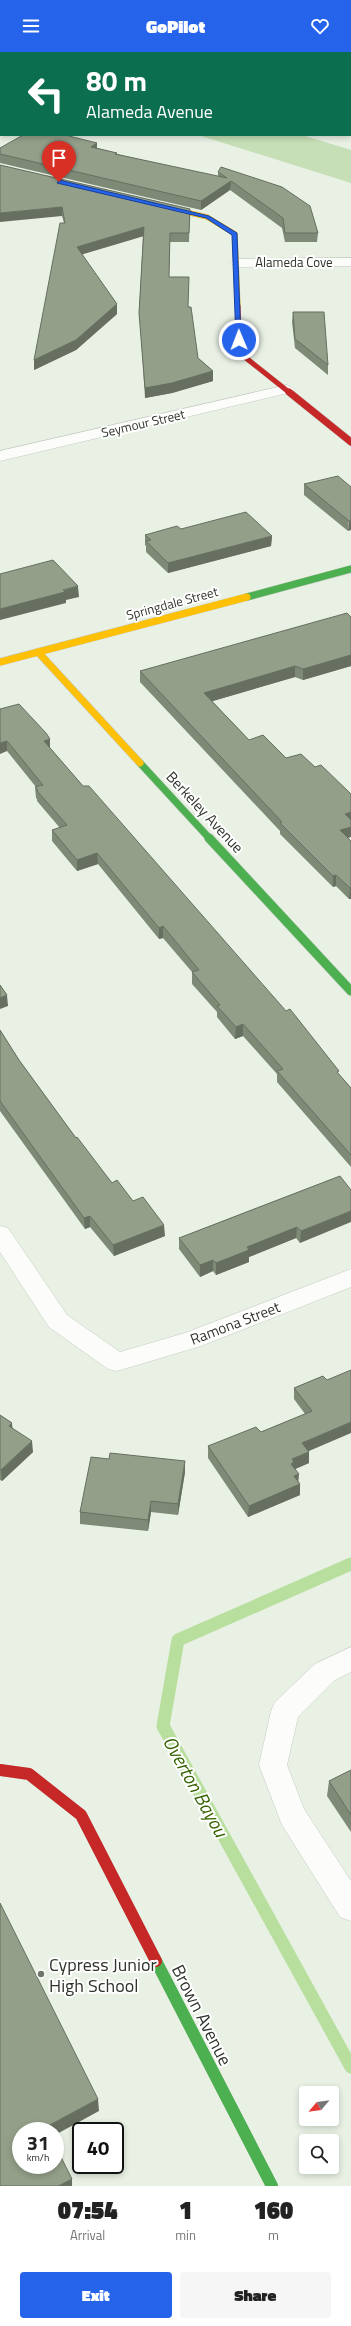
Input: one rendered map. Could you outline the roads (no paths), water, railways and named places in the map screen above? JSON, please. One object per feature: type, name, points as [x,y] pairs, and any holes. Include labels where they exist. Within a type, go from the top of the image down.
[{"type":"street","points":[[154,204],[207,217],[235,234],[239,340],[246,358],[287,389],[351,442]]},
{"type":"street","name":"Alameda Cove","points":[[237,263],[351,262]]},
{"type":"street","name":"Seymour Street","points":[[0,456],[287,389]]},
{"type":"street","name":"Springdale Street","points":[[0,662],[351,569]]},
{"type":"street","name":"Berkeley Avenue","points":[[38,652],[351,991]]},
{"type":"street","name":"Ramona Street","points":[[0,1234],[58,1321],[117,1362],[192,1340],[351,1278]]},
{"type":"street","points":[[351,1659],[325,1672],[285,1711],[273,1765],[292,1816],[351,1907]]},
{"type":"street","name":"Brown Avenue","points":[[0,1770],[29,1774],[81,1815],[272,2186]]},
{"type":"waterway","name":"Overton Bayou","points":[[351,1564],[178,1640],[163,1726],[351,2067]]},
{"type":"place","name":"Cypress Junior High School","points":[[41,1974]]}]
